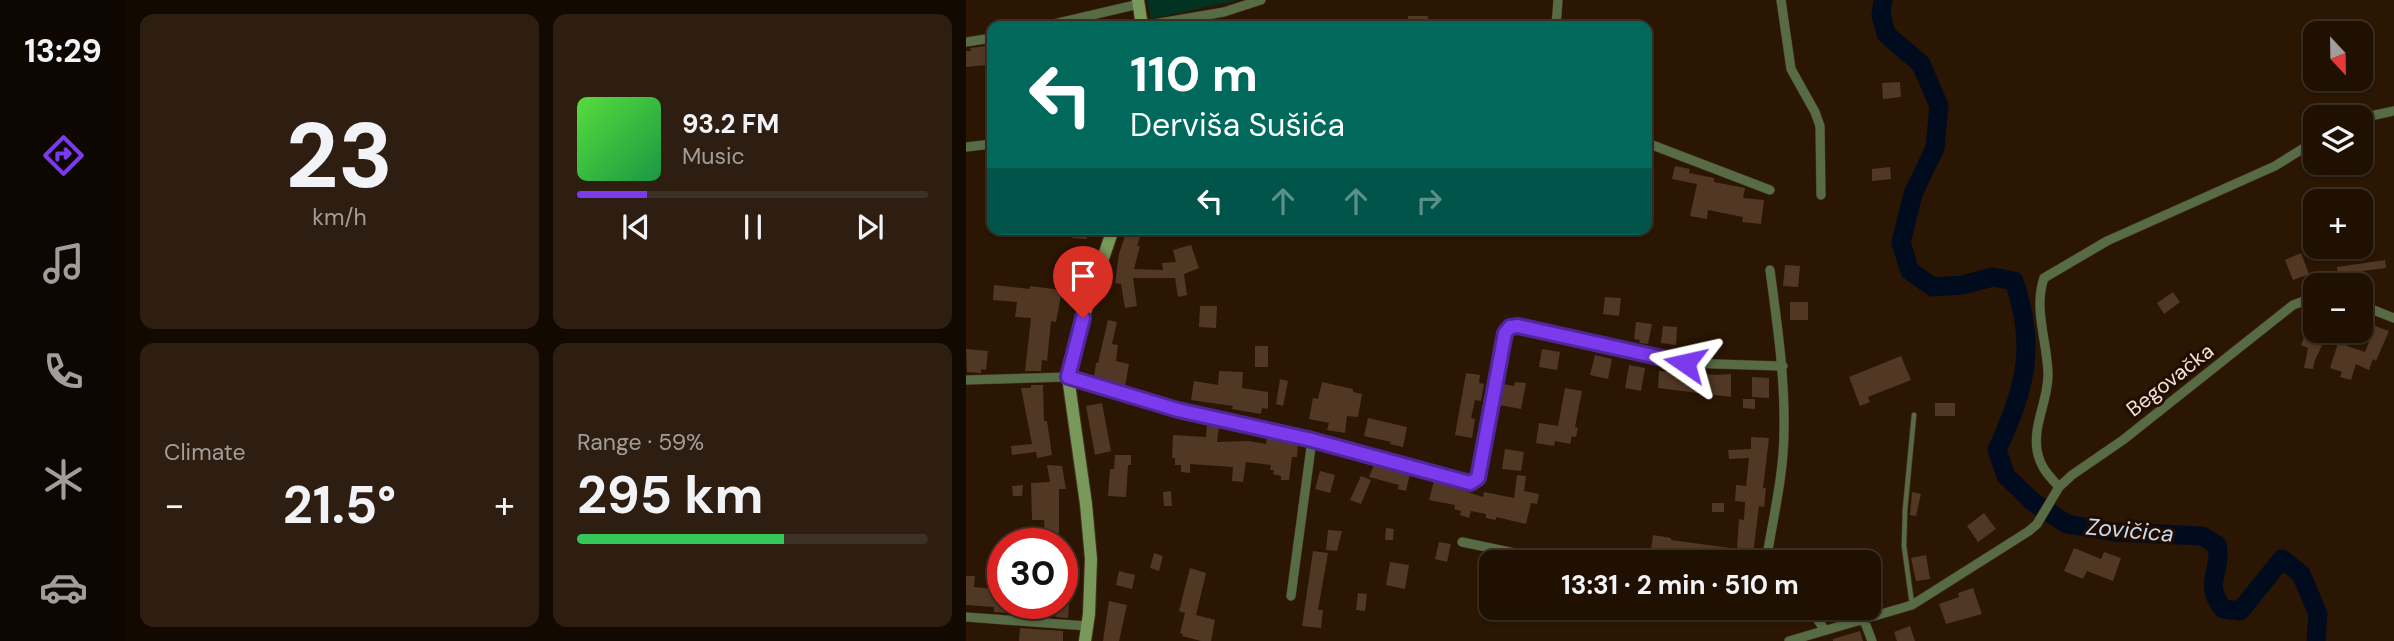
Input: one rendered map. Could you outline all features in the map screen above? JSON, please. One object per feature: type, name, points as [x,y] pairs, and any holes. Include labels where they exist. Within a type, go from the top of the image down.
[{"type":"street","points":[[1171,21],[1224,12],[1261,0]]},
{"type":"street","points":[[1556,21],[1558,0]]},
{"type":"street","points":[[1781,0],[1791,69],[1820,126],[1821,195]]},
{"type":"street","points":[[1064,21],[1138,2],[1141,21]]},
{"type":"street","points":[[966,42],[987,39]]},
{"type":"street","points":[[2373,115],[2394,111]]},
{"type":"street","points":[[966,147],[987,145]]},
{"type":"street","points":[[1652,145],[1770,190]]},
{"type":"street","points":[[2059,486],[2043,471],[2036,432],[2048,375],[2040,310],[2044,278],[2107,241],[2274,166],[2303,148]]},
{"type":"street","points":[[1085,641],[1091,559],[1068,377],[1075,342],[1111,235]]},
{"type":"street","points":[[1768,550],[1784,431],[1783,366],[1770,270]]},
{"type":"street","name":"Begovačka","points":[[1912,605],[2037,524],[2059,486],[2123,440],[2293,305],[2303,301]]},
{"type":"street","points":[[2373,310],[2394,318]]},
{"type":"street","points":[[966,380],[1068,377],[1178,410],[1312,440],[1470,483],[1478,478],[1505,333],[1510,327],[1518,326],[1685,363],[1783,366]]},
{"type":"street","points":[[1291,596],[1312,440]]},
{"type":"street","points":[[1462,542],[1500,550]]},
{"type":"street","points":[[1881,615],[1912,605]]},
{"type":"street","points":[[966,617],[1087,626]]},
{"type":"street","points":[[1818,620],[1824,629]]},
{"type":"street","points":[[1789,641],[1824,629],[1864,620],[1872,641]]},
{"type":"lane","points":[[1912,605],[1904,546],[1914,415]]},
{"type":"green space","points":[[1147,0],[1239,0],[1151,19]]},
{"type":"building","points":[[1408,16],[1428,16],[1428,21],[1408,21]]},
{"type":"building","points":[[986,46],[987,65],[966,67],[966,51]]},
{"type":"building","points":[[1900,82],[1901,97],[1883,99],[1882,83]]},
{"type":"building","points":[[1675,166],[1690,169],[1689,173],[1714,178],[1714,182],[1745,188],[1743,198],[1764,200],[1761,224],[1742,222],[1743,217],[1708,210],[1707,219],[1690,216],[1697,184],[1672,179]]},
{"type":"building","points":[[1890,167],[1891,179],[1872,181],[1872,169]]},
{"type":"building","points":[[1072,235],[1087,235],[1087,239],[1072,238]]},
{"type":"building","points":[[1125,235],[1141,235],[1134,269],[1163,270],[1162,263],[1176,262],[1173,250],[1191,245],[1199,268],[1184,274],[1187,295],[1178,297],[1175,278],[1133,278],[1137,306],[1125,308],[1121,284],[1115,283]]},
{"type":"building","points":[[2301,253],[2309,273],[2303,273],[2303,276],[2293,280],[2285,260]]},
{"type":"building","points":[[2385,260],[2386,268],[2362,273],[2338,273],[2337,267]]},
{"type":"building","points":[[1785,265],[1800,266],[1798,287],[1783,286]]},
{"type":"building","points":[[1064,267],[1077,270],[1073,286],[1060,284]]},
{"type":"building","points":[[994,285],[1062,290],[1056,322],[1051,321],[1047,361],[1042,360],[1041,371],[1025,371],[1031,318],[1015,317],[1017,302],[993,300]]},
{"type":"building","points":[[2173,292],[2180,302],[2164,314],[2157,303]]},
{"type":"building","points":[[1605,297],[1621,298],[1619,316],[1603,314]]},
{"type":"building","points":[[1790,302],[1808,302],[1808,320],[1790,320]]},
{"type":"building","points":[[1200,306],[1217,306],[1216,328],[1199,327]]},
{"type":"building","points":[[1108,320],[1117,322],[1112,344],[1118,345],[1116,361],[1129,364],[1125,387],[1094,377]]},
{"type":"building","points":[[1636,322],[1652,324],[1648,344],[1634,339]]},
{"type":"building","points":[[1663,326],[1677,327],[1676,345],[1661,343]]},
{"type":"building","points":[[2375,326],[2389,331],[2376,361],[2373,359],[2369,370],[2356,364],[2351,380],[2340,377],[2342,372],[2330,368],[2338,343],[2348,343],[2347,346],[2365,352],[2368,343],[2373,343]]},
{"type":"building","points":[[2303,340],[2303,343],[2323,343],[2313,369],[2304,368],[2308,348],[2301,345]]},
{"type":"building","points":[[1255,346],[1268,346],[1268,367],[1255,367]]},
{"type":"building","points":[[966,349],[988,351],[986,370],[981,369],[981,373],[967,372]]},
{"type":"building","points":[[1542,349],[1560,352],[1557,370],[1539,367]]},
{"type":"building","points":[[1595,355],[1612,359],[1608,379],[1590,375]]},
{"type":"building","points":[[1901,356],[1911,380],[1868,397],[1870,402],[1860,406],[1849,377]]},
{"type":"building","points":[[1629,365],[1645,368],[1641,391],[1625,388]]},
{"type":"building","points":[[1219,371],[1243,372],[1242,388],[1268,392],[1268,409],[1262,408],[1261,414],[1232,409],[1233,406],[1191,400],[1194,381],[1218,385]]},
{"type":"building","points":[[1659,371],[1731,374],[1731,397],[1658,388]]},
{"type":"building","points":[[1466,373],[1480,375],[1479,383],[1484,384],[1481,401],[1475,400],[1471,418],[1475,419],[1472,438],[1455,435]]},
{"type":"building","points":[[1752,377],[1769,378],[1769,398],[1752,397]]},
{"type":"building","points":[[1280,379],[1288,381],[1283,406],[1276,404]]},
{"type":"building","points":[[1322,382],[1353,389],[1353,392],[1362,394],[1358,417],[1347,416],[1345,433],[1327,430],[1329,423],[1309,419],[1313,398],[1318,399]]},
{"type":"building","points":[[1515,382],[1526,383],[1521,409],[1499,405],[1503,384],[1514,386]]},
{"type":"building","points":[[1031,385],[1043,385],[1044,421],[1047,421],[1052,455],[1037,458],[1036,452],[1012,455],[1011,446],[1032,444],[1021,388],[1031,388]]},
{"type":"building","points":[[1565,388],[1582,391],[1575,427],[1578,428],[1576,437],[1572,436],[1570,444],[1555,441],[1554,446],[1536,443],[1539,423],[1558,426]]},
{"type":"building","points":[[1743,399],[1755,399],[1755,409],[1743,408]]},
{"type":"building","points":[[1102,403],[1111,451],[1095,455],[1086,406]]},
{"type":"building","points":[[1935,403],[1955,403],[1955,416],[1935,416]]},
{"type":"building","points":[[1368,418],[1407,427],[1403,447],[1364,436]]},
{"type":"building","points":[[1207,423],[1219,426],[1217,442],[1248,441],[1266,444],[1267,436],[1298,443],[1297,457],[1292,457],[1289,480],[1281,480],[1281,476],[1273,474],[1271,465],[1246,462],[1243,482],[1232,481],[1233,467],[1190,464],[1190,473],[1181,472],[1181,465],[1175,465],[1175,458],[1172,458],[1173,435],[1206,437]]},
{"type":"building","points":[[1751,437],[1769,438],[1763,488],[1766,488],[1764,507],[1759,506],[1754,550],[1651,550],[1653,535],[1737,549],[1739,519],[1744,520],[1745,502],[1735,501],[1736,485],[1746,486],[1749,458],[1729,459],[1728,450],[1751,449]]},
{"type":"building","points":[[1505,449],[1524,452],[1521,471],[1502,469]]},
{"type":"building","points":[[1115,455],[1131,455],[1126,497],[1108,496],[1110,469],[1114,469]]},
{"type":"building","points":[[1047,465],[1062,466],[1066,489],[1059,489],[1059,528],[1045,528],[1044,520],[1032,520],[1031,483],[1050,482]]},
{"type":"building","points":[[1374,465],[1410,474],[1406,491],[1398,489],[1399,485],[1369,477]]},
{"type":"building","points":[[1320,471],[1335,475],[1330,493],[1315,489]]},
{"type":"building","points":[[1517,475],[1526,476],[1524,491],[1539,494],[1537,504],[1531,503],[1526,524],[1496,517],[1496,520],[1486,518],[1486,514],[1471,511],[1469,518],[1460,515],[1461,511],[1454,509],[1455,505],[1429,500],[1434,481],[1483,497],[1484,492],[1514,498]]},
{"type":"building","points":[[1361,476],[1371,480],[1361,504],[1350,500]]},
{"type":"building","points":[[1023,485],[1022,496],[1013,496],[1012,486]]},
{"type":"building","points":[[1171,491],[1172,506],[1164,506],[1163,492]]},
{"type":"building","points":[[1912,492],[1921,494],[1916,516],[1910,515]]},
{"type":"building","points":[[1712,503],[1724,503],[1724,512],[1712,512]]},
{"type":"building","points":[[1984,513],[1996,529],[1978,542],[1967,526]]},
{"type":"building","points":[[1386,528],[1394,529],[1393,540],[1385,540]]},
{"type":"building","points":[[1328,530],[1342,531],[1337,551],[1326,550]]},
{"type":"building","points":[[1439,542],[1451,544],[1447,562],[1435,559]]},
{"type":"building","points":[[2074,548],[2101,559],[2104,552],[2121,558],[2113,581],[2087,571],[2083,579],[2064,571]]},
{"type":"building","points":[[1313,551],[1328,553],[1318,610],[1323,610],[1321,628],[1302,626]]},
{"type":"building","points":[[1154,553],[1163,556],[1159,571],[1150,568]]},
{"type":"building","points":[[1926,555],[1930,579],[1916,581],[1911,558]]},
{"type":"building","points":[[1390,562],[1409,565],[1405,589],[1386,585]]},
{"type":"building","points":[[1190,568],[1206,573],[1196,615],[1215,620],[1211,641],[1201,641],[1180,633],[1185,613],[1179,611]]},
{"type":"building","points":[[1119,571],[1135,575],[1132,589],[1116,585]]},
{"type":"building","points":[[966,576],[975,576],[974,587],[987,588],[987,606],[966,605]]},
{"type":"building","points":[[1973,588],[1982,614],[1946,624],[1939,604],[1959,597],[1958,593]]},
{"type":"building","points":[[1358,593],[1367,594],[1365,611],[1356,610]]},
{"type":"building","points":[[1109,601],[1127,605],[1119,641],[1103,641]]},
{"type":"building","points":[[1910,626],[1915,641],[1897,641],[1894,632]]},
{"type":"building","points":[[1020,628],[1063,631],[1063,641],[1019,641]]},
{"type":"building","points":[[1860,631],[1863,641],[1833,641],[1833,639]]},
{"type":"waterway","name":"Zovičica","points":[[1883,0],[1881,15],[1886,34],[1921,64],[1939,106],[1935,148],[1913,194],[1901,243],[1910,271],[1933,287],[1962,285],[1993,277],[2014,281],[2021,305],[2025,327],[2025,368],[2015,407],[1997,450],[2006,476],[2033,502],[2067,524],[2115,532],[2202,536],[2217,545],[2218,562],[2213,584],[2217,600],[2223,609],[2240,611],[2282,559],[2301,574],[2318,614],[2316,641]]},
{"type":"route","points":[[1083,318],[1068,377],[1178,410],[1308,439],[1470,483],[1478,478],[1505,333],[1510,327],[1518,326],[1685,363]]}]
